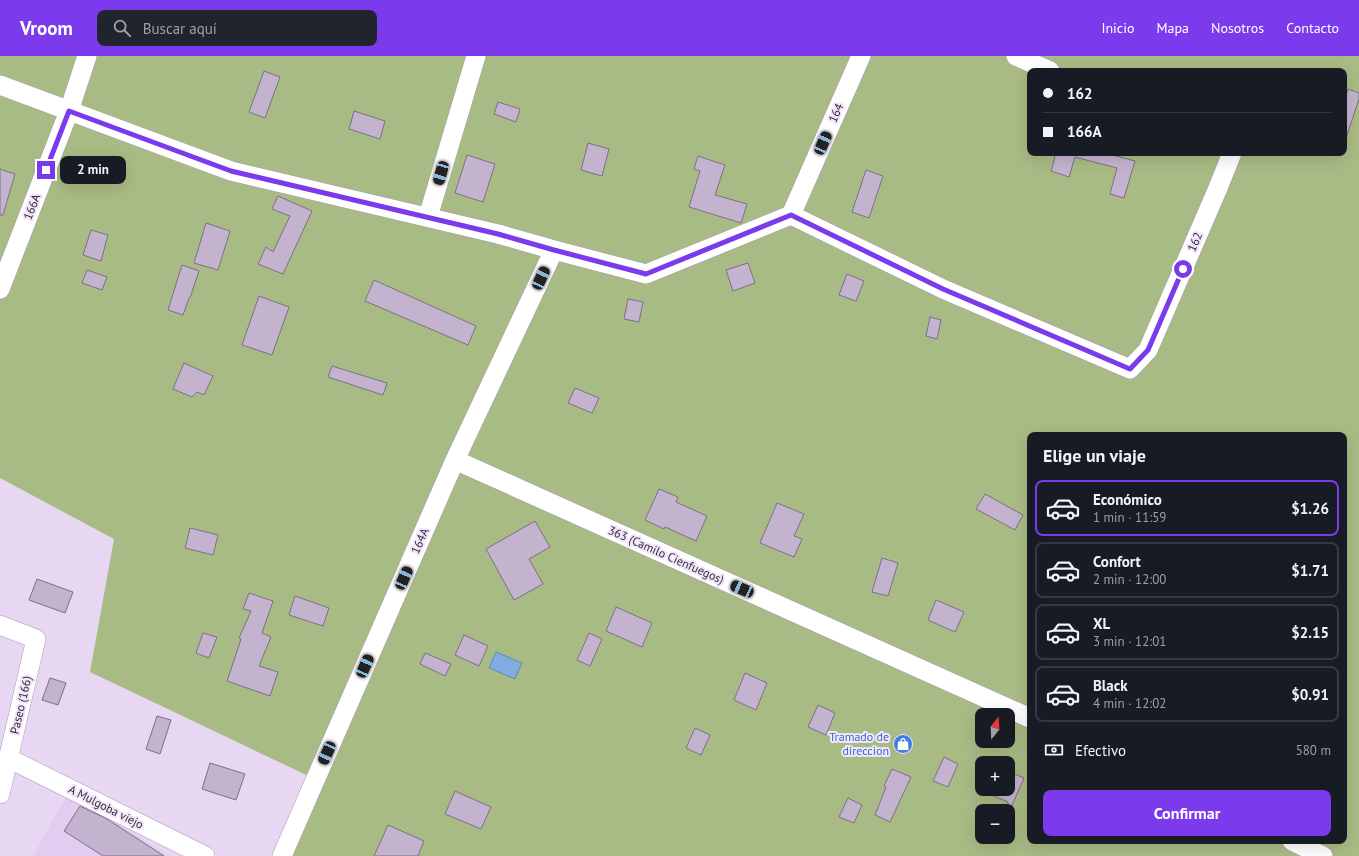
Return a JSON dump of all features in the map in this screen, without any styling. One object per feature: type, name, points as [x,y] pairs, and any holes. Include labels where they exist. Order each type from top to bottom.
[{"type":"street","name":"166A","points":[[0,289],[69,111],[87,56]]},
{"type":"street","points":[[428,217],[476,56]]},
{"type":"street","name":"164","points":[[791,215],[861,56]]},
{"type":"street","points":[[1016,56],[1043,68]]},
{"type":"street","points":[[0,85],[231,171],[498,234],[646,274],[791,215]]},
{"type":"street","name":"162","points":[[791,215],[943,289],[1130,369],[1148,350],[1231,156]]},
{"type":"street","name":"164A","points":[[282,856],[455,460],[554,250]]},
{"type":"street","name":"363 (Camilo Cienfuegos)","points":[[455,460],[1027,717]]},
{"type":"street","name":"Paseo (166)","points":[[0,625],[36,640],[0,793]]},
{"type":"street","name":"A Mulgoba viejo","points":[[8,758],[205,856]]},
{"type":"street","points":[[1298,844],[1323,856]]},
{"type":"shaded area","points":[[68,793],[170,856],[33,856]]},
{"type":"green space","points":[[0,56],[1359,56],[1359,856],[290,856],[323,783],[90,672],[114,539],[0,478]]},
{"type":"water","points":[[496,652],[522,663],[515,679],[489,668]]},
{"type":"building","points":[[264,71],[280,77],[265,118],[249,112]]},
{"type":"building","points":[[1348,89],[1359,93],[1359,99],[1347,135]]},
{"type":"building","points":[[498,102],[520,109],[516,122],[494,114]]},
{"type":"building","points":[[354,111],[385,121],[380,139],[349,129]]},
{"type":"building","points":[[588,143],[609,149],[602,176],[581,170]]},
{"type":"building","points":[[467,155],[495,164],[483,202],[455,193]]},
{"type":"building","points":[[698,156],[725,165],[715,195],[747,204],[741,223],[689,207],[700,171],[694,169]]},
{"type":"building","points":[[1055,156],[1116,156],[1135,161],[1124,198],[1110,194],[1117,168],[1075,157],[1069,177],[1051,171]]},
{"type":"building","points":[[0,169],[15,174],[3,215],[0,215]]},
{"type":"building","points":[[866,170],[883,176],[869,218],[852,212]]},
{"type":"building","points":[[278,196],[312,211],[283,274],[258,264],[266,247],[273,252],[290,216],[272,209]]},
{"type":"building","points":[[206,223],[230,231],[218,270],[194,263]]},
{"type":"building","points":[[91,230],[108,235],[101,261],[83,255]]},
{"type":"building","points":[[748,263],[755,283],[733,291],[726,270]]},
{"type":"building","points":[[182,265],[199,271],[183,315],[168,310]]},
{"type":"building","points":[[87,270],[107,277],[102,290],[82,283]]},
{"type":"building","points":[[847,274],[864,281],[856,301],[839,295]]},
{"type":"building","points":[[374,280],[476,326],[468,345],[365,301]]},
{"type":"building","points":[[259,296],[289,307],[272,355],[242,345]]},
{"type":"building","points":[[628,299],[643,302],[639,322],[624,319]]},
{"type":"building","points":[[930,317],[941,320],[937,339],[926,336]]},
{"type":"building","points":[[184,363],[213,376],[204,395],[197,392],[192,397],[173,389]]},
{"type":"building","points":[[332,366],[387,383],[383,395],[328,377]]},
{"type":"building","points":[[575,388],[599,398],[592,413],[568,403]]},
{"type":"building","points":[[659,489],[678,497],[676,502],[707,516],[696,541],[645,520]]},
{"type":"building","points":[[985,494],[1023,515],[1015,530],[976,509]]},
{"type":"building","points":[[777,503],[804,514],[794,536],[802,539],[794,557],[760,543]]},
{"type":"building","points":[[535,521],[550,547],[529,559],[543,584],[514,600],[486,549]]},
{"type":"building","points":[[190,528],[218,535],[213,555],[185,548]]},
{"type":"building","points":[[882,558],[898,563],[888,596],[872,592]]},
{"type":"building","points":[[37,579],[73,592],[65,613],[29,600]]},
{"type":"building","points":[[249,593],[273,601],[262,633],[271,637],[259,666],[278,672],[270,696],[227,681],[241,639],[239,638],[251,611],[243,609]]},
{"type":"building","points":[[295,596],[329,608],[323,626],[289,615]]},
{"type":"building","points":[[936,600],[964,612],[955,632],[928,620]]},
{"type":"building","points":[[616,607],[652,623],[642,647],[606,631]]},
{"type":"building","points":[[203,633],[217,637],[209,658],[196,653]]},
{"type":"building","points":[[589,633],[602,639],[590,666],[577,660]]},
{"type":"building","points":[[464,635],[488,646],[479,666],[455,655]]},
{"type":"building","points":[[425,653],[451,664],[445,676],[420,664]]},
{"type":"building","points":[[745,673],[767,683],[756,710],[734,700]]},
{"type":"building","points":[[50,678],[66,683],[58,705],[42,700]]},
{"type":"building","points":[[818,705],[835,713],[826,735],[808,727]]},
{"type":"building","points":[[157,716],[171,720],[160,754],[146,749]]},
{"type":"building","points":[[695,728],[710,735],[701,755],[686,748]]},
{"type":"building","points":[[944,757],[958,764],[948,787],[933,781]]},
{"type":"building","points":[[210,763],[245,774],[236,800],[202,789]]},
{"type":"building","points":[[892,769],[911,777],[890,822],[875,815],[886,787],[884,786]]},
{"type":"building","points":[[1015,774],[1024,778],[1012,804],[1008,804],[1008,802],[994,796],[1015,796]]},
{"type":"building","points":[[455,791],[491,807],[481,829],[445,814]]},
{"type":"building","points":[[848,798],[862,805],[854,823],[839,817]]},
{"type":"building","points":[[80,806],[107,819],[164,856],[103,856],[64,831]]},
{"type":"building","points":[[388,825],[424,841],[418,856],[374,856]]},
{"type":"place","name":"Tramado de direccion","points":[[903,744]]},
{"type":"route","points":[[46,170],[69,111],[231,171],[498,234],[646,274],[791,215],[943,289],[1130,369],[1148,350],[1183,269]]}]
